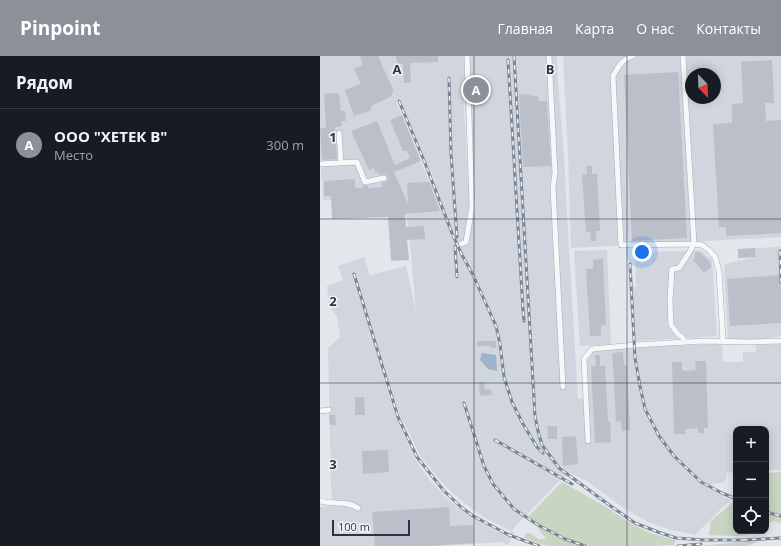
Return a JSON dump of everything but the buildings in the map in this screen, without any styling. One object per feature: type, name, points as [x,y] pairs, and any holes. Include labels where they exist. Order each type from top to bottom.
[{"type":"lane","points":[[461,244],[466,242],[472,207],[467,56]]},
{"type":"lane","points":[[549,56],[555,173],[552,188],[564,387]]},
{"type":"lane","points":[[633,56],[625,59],[619,65],[614,76],[621,245],[694,244],[702,245],[709,250],[715,257],[719,271],[723,341]]},
{"type":"lane","points":[[683,56],[694,244],[679,268],[672,268],[670,301],[671,325],[685,342]]},
{"type":"lane","points":[[339,133],[341,163]]},
{"type":"lane","points":[[320,164],[357,162],[365,182],[384,178]]},
{"type":"lane","points":[[588,441],[584,359],[592,349],[704,341],[781,341]]},
{"type":"lane","points":[[320,410],[329,410]]},
{"type":"lane","points":[[320,502],[350,504],[358,508]]},
{"type":"shaded area","points":[[320,56],[557,56],[578,399],[589,398],[587,361],[594,351],[640,347],[716,344],[722,346],[723,362],[743,362],[743,352],[756,352],[756,345],[781,344],[781,470],[769,470],[769,426],[733,426],[733,472],[726,473],[726,479],[723,483],[711,484],[724,497],[730,500],[695,535],[671,530],[650,523],[624,508],[587,481],[570,473],[559,481],[511,531],[481,515],[466,504],[447,488],[420,456],[400,416],[387,376],[383,377],[396,417],[415,459],[428,478],[444,496],[476,519],[498,532],[514,532],[508,545],[502,542],[438,546],[320,546],[320,507],[333,506],[331,485],[328,348],[340,337],[337,316],[329,306],[327,286],[343,280],[338,266],[364,257],[370,275],[406,266],[416,311],[404,196],[323,200],[320,154]],"holes":[[[464,89],[470,180],[468,180]],[[401,99],[399,101],[435,181],[429,181],[396,101]]]},
{"type":"shaded area","points":[[563,56],[781,56],[781,237],[571,248]]},
{"type":"shaded area","points":[[781,247],[781,336],[758,340],[728,339],[724,271],[725,264],[756,257],[755,248]]},
{"type":"shaded area","points":[[607,250],[611,344],[580,346],[574,251]]},
{"type":"shaded area","points":[[701,251],[712,260],[717,336],[633,341],[629,287],[636,287],[635,252]]},
{"type":"green space","points":[[781,472],[781,524],[774,521],[769,523],[769,473]]},
{"type":"green space","points":[[562,482],[606,507],[632,524],[650,533],[675,540],[674,545],[551,546],[543,545],[525,538],[525,534],[530,533],[539,539],[546,539],[529,516]]},
{"type":"green space","points":[[733,501],[733,534],[750,534],[740,536],[709,535],[711,521]]},
{"type":"green space","points":[[747,541],[757,542],[747,546],[701,546]]},
{"type":"water","points":[[482,353],[496,355],[497,371],[488,369],[480,360]]},
{"type":"railway","points":[[514,56],[535,416],[542,445],[559,468],[635,523],[676,538],[704,540],[748,540]]},
{"type":"railway","points":[[508,60],[524,321]]},
{"type":"railway","points":[[449,78],[451,154],[457,237]]},
{"type":"railway","points":[[399,101],[452,233],[496,326],[504,377],[512,402],[523,424],[537,447],[543,453]]},
{"type":"railway","points":[[455,246],[457,277]]},
{"type":"railway","points":[[780,251],[781,282]]},
{"type":"railway","points":[[630,264],[635,358],[645,409],[659,436],[674,456],[701,482],[734,498]]},
{"type":"railway","points":[[354,274],[398,417],[417,457],[444,491],[473,516],[509,535],[539,546]]},
{"type":"railway","points":[[464,403],[484,466],[493,484],[514,509],[538,525],[565,539],[585,546]]},
{"type":"railway","points":[[495,440],[572,484]]},
{"type":"railway","points":[[769,513],[781,516]]},
{"type":"railway","points":[[743,540],[781,538]]},
{"type":"railway","points":[[678,546],[701,544]]},
{"type":"place","name":"ООО \"ХЕТЕК В\"","points":[[476,90]]}]
